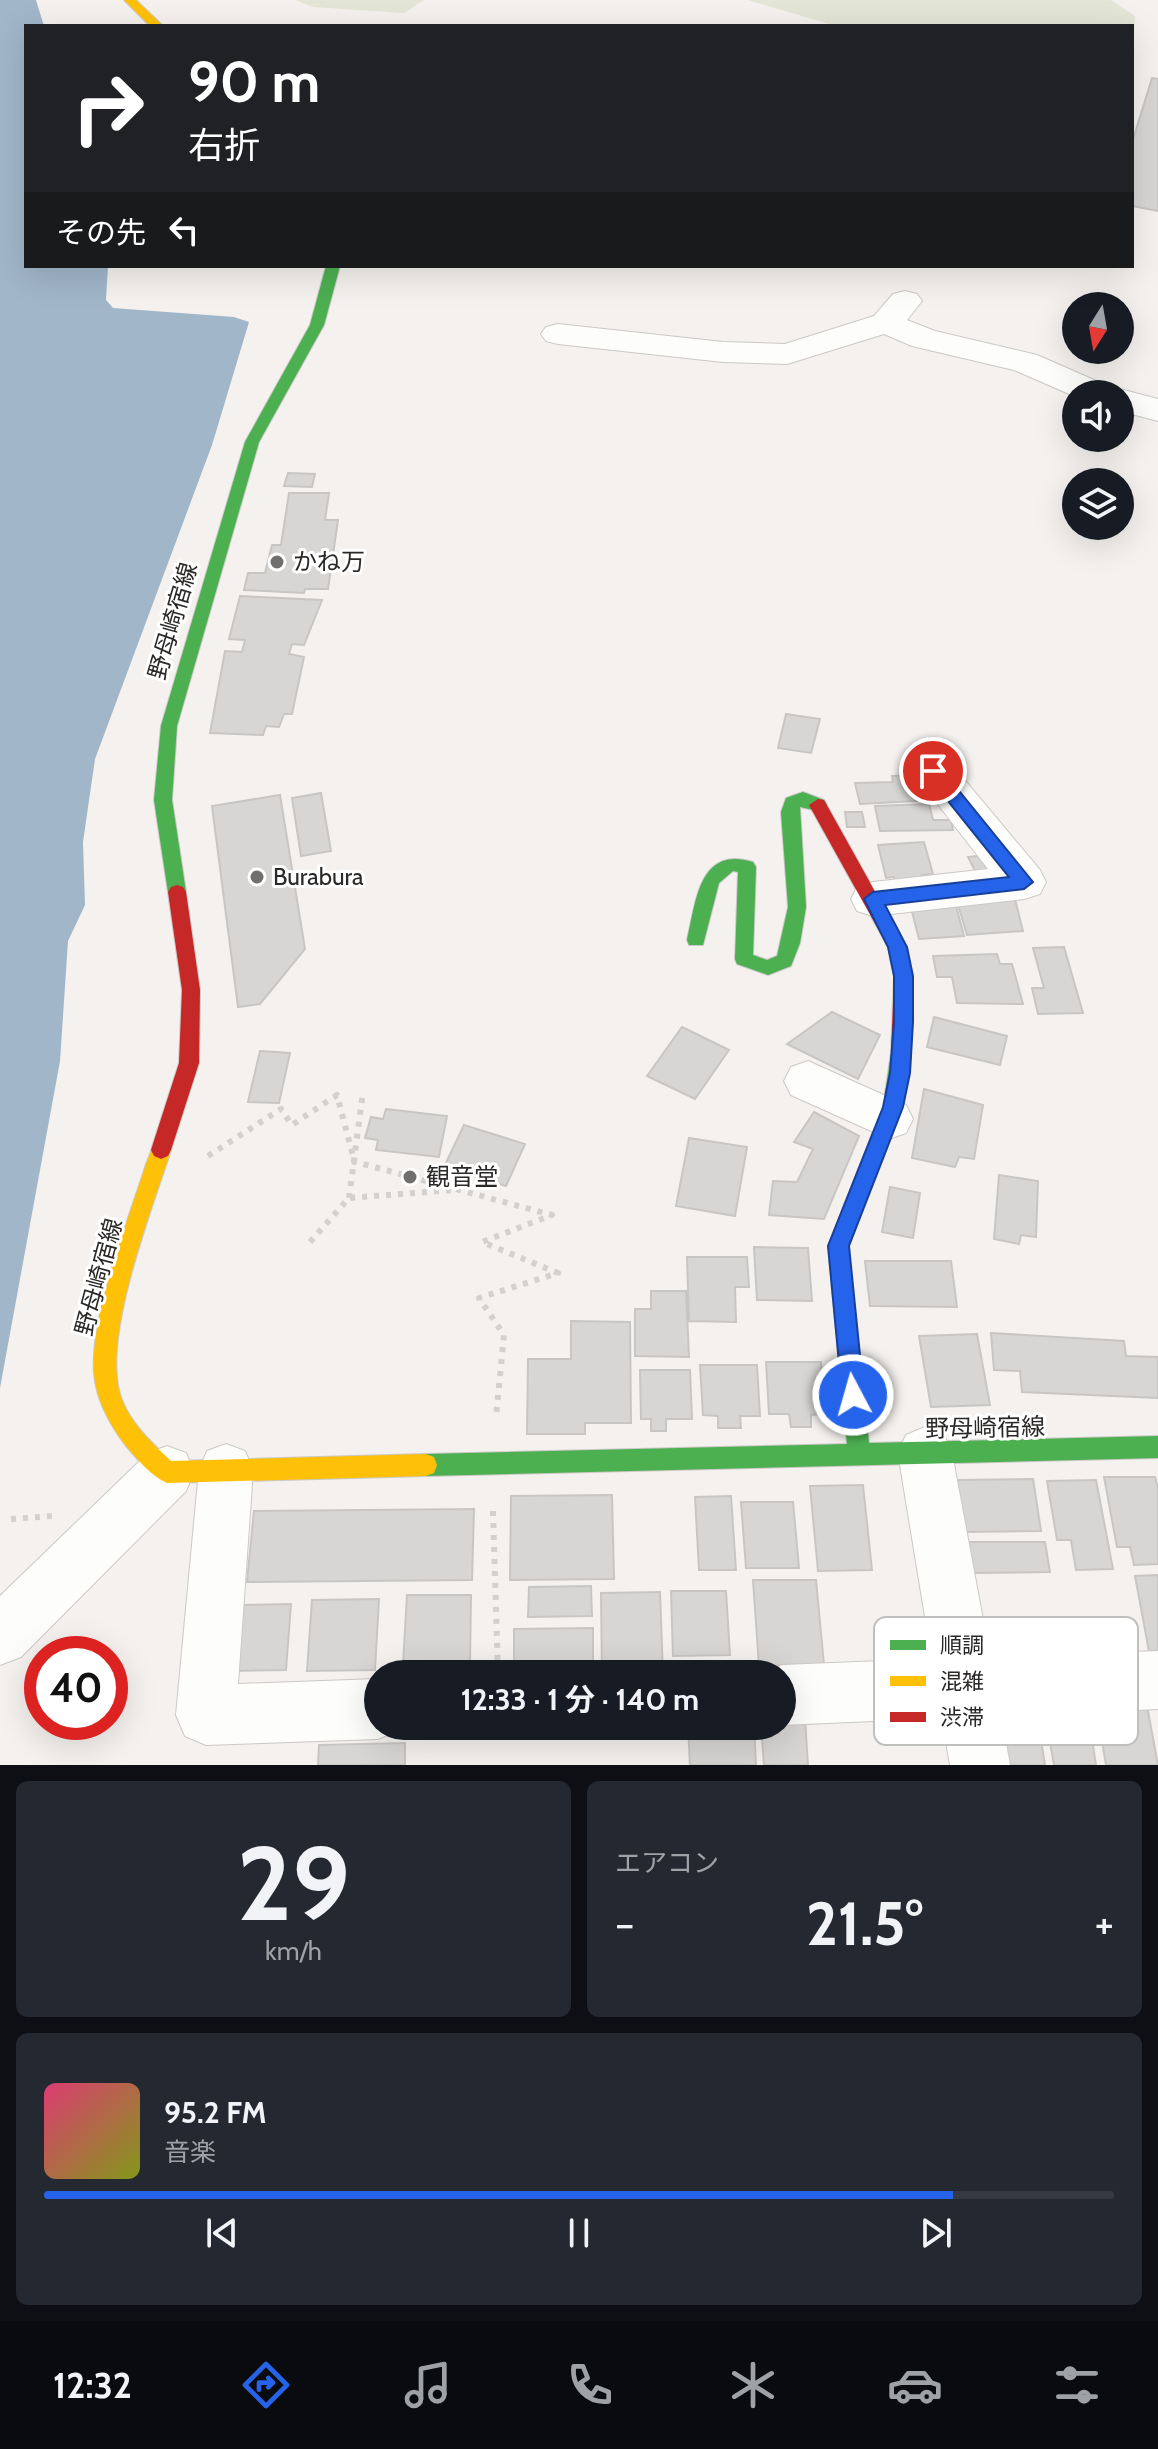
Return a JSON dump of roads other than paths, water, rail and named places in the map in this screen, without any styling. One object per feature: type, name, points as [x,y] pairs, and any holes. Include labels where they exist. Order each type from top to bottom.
[{"type":"main road","points":[[130,0],[155,24]]},
{"type":"main road","name":"野母崎宿線","points":[[333,268],[317,325],[252,442],[169,726],[163,800],[191,990],[189,1063],[106,1324],[103,1373],[115,1411],[136,1446],[167,1472],[1158,1447]]},
{"type":"main road","points":[[696,940],[711,880],[730,864],[747,867],[749,878],[742,944],[744,959],[756,967],[771,969],[780,966],[788,957],[795,943],[797,902],[790,812],[792,803],[803,798],[817,803],[897,947],[903,976],[900,1073],[889,1119],[838,1246],[859,1454]]},
{"type":"street","points":[[558,334],[723,352],[787,354],[896,312],[924,339],[1025,362],[1062,381]]},
{"type":"street","points":[[1134,404],[1158,410]]},
{"type":"street","points":[[873,899],[1024,882],[933,771]]},
{"type":"street","points":[[808,1081],[889,1119]]},
{"type":"street","points":[[925,1453],[954,1617]]},
{"type":"street","points":[[226,1470],[206,1715],[364,1709]]},
{"type":"street","points":[[0,1636],[167,1472]]},
{"type":"street","points":[[1138,1681],[1158,1680]]},
{"type":"street","points":[[796,1694],[874,1692]]},
{"type":"street","points":[[976,1745],[980,1765]]},
{"type":"water","points":[[0,0],[36,0],[43,24],[24,24],[24,268],[108,268],[106,300],[113,308],[234,317],[249,322],[212,445],[95,759],[83,842],[85,905],[68,941],[60,1061],[0,1388]]},
{"type":"place","name":"かね万","points":[[277,562]]},
{"type":"place","name":"Burabura","points":[[257,877]]},
{"type":"place","name":"観音堂","points":[[410,1177]]}]
